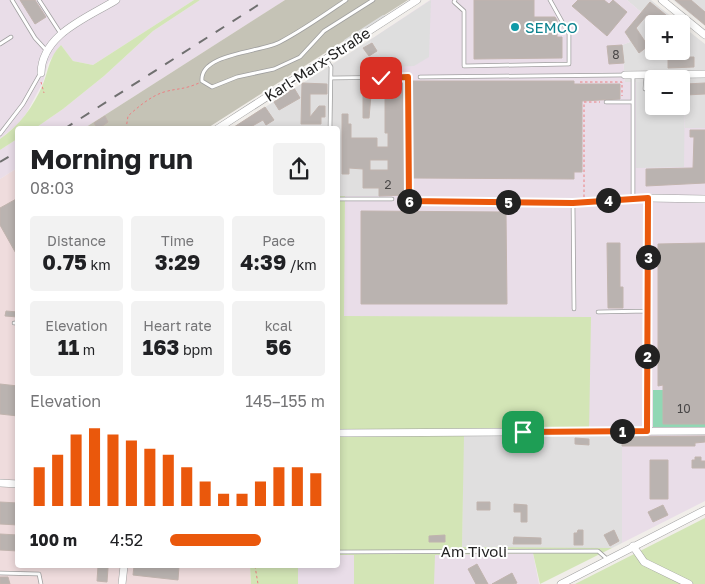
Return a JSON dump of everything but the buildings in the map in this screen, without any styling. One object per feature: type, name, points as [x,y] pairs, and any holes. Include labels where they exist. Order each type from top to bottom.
[{"type":"street","points":[[40,73],[46,50],[61,34],[116,0]]},
{"type":"street","name":"Karl-Marx-Straße","points":[[222,126],[417,0]]},
{"type":"street","points":[[662,0],[705,35]]},
{"type":"street","points":[[690,74],[705,74]]},
{"type":"street","points":[[625,75],[645,75]]},
{"type":"street","points":[[648,198],[705,199]]},
{"type":"street","points":[[340,432],[705,431]]},
{"type":"street","points":[[0,483],[15,484]]},
{"type":"street","points":[[561,584],[705,510]]},
{"type":"street","points":[[633,546],[644,562],[689,584]]},
{"type":"street","points":[[122,584],[124,568]]},
{"type":"lane","points":[[12,0],[35,38],[46,50]]},
{"type":"lane","points":[[39,0],[61,34]]},
{"type":"lane","points":[[346,0],[274,45],[245,50],[207,67],[202,74],[202,82],[212,87],[236,77],[284,65],[306,53],[324,31],[373,0]]},
{"type":"lane","points":[[455,0],[454,2],[464,11],[464,66],[569,64],[569,34],[550,0]]},
{"type":"lane","points":[[0,44],[11,37]]},
{"type":"lane","points":[[326,59],[331,67],[330,126]]},
{"type":"lane","points":[[0,134],[23,104],[40,73]]},
{"type":"lane","points":[[420,76],[625,75]]},
{"type":"lane","points":[[633,75],[633,198]]},
{"type":"lane","points":[[331,78],[408,77],[409,201],[573,203],[648,198],[647,431]]},
{"type":"lane","points":[[606,102],[633,102]]},
{"type":"lane","points":[[340,199],[392,199]]},
{"type":"lane","points":[[573,203],[574,309]]},
{"type":"lane","points":[[598,312],[648,311]]},
{"type":"lane","name":"Am Tivoli","points":[[340,552],[598,551],[607,560]]},
{"type":"lane","points":[[0,573],[39,574],[41,584]]},
{"type":"path","points":[[40,73],[44,93]]},
{"type":"path","points":[[126,126],[128,116],[138,107],[163,92],[183,90],[202,82]]},
{"type":"path","points":[[580,82],[622,82],[622,102]]},
{"type":"path","points":[[584,202],[584,102],[606,102]]},
{"type":"path","points":[[255,568],[258,584]]},
{"type":"shaded area","points":[[0,0],[194,0],[93,65],[73,61],[61,45],[48,63],[43,82],[26,114],[18,124],[0,139]]},
{"type":"shaded area","points":[[200,0],[285,0],[88,126],[38,126],[104,76],[153,31]]},
{"type":"shaded area","points":[[285,0],[408,0],[211,126],[88,126]]},
{"type":"shaded area","points":[[430,0],[627,0],[641,12],[625,32],[630,42],[622,45],[625,82],[645,82],[645,115],[685,115],[685,128],[705,128],[705,501],[622,543],[622,435],[589,435],[590,426],[343,316],[345,196],[396,196],[396,67],[386,67],[370,40]]},
{"type":"shaded area","points":[[431,0],[429,57],[414,66],[386,67],[370,40]]},
{"type":"shaded area","points":[[627,0],[651,0],[669,15],[645,15],[645,60],[690,60],[690,32],[705,44],[705,128],[685,129],[685,115],[690,115],[690,70],[645,70],[645,82],[625,82],[622,45],[630,42],[625,32],[641,12]]},
{"type":"shaded area","points":[[673,0],[705,0],[705,26]]},
{"type":"shaded area","points":[[383,15],[386,16],[343,44],[344,40]]},
{"type":"shaded area","points":[[370,40],[386,67],[396,67],[396,196],[340,196],[340,126],[236,126]]},
{"type":"shaded area","points":[[636,82],[645,82],[645,115],[685,115],[684,167],[636,168]]},
{"type":"shaded area","points":[[15,140],[15,169],[0,179],[0,150]]},
{"type":"shaded area","points":[[15,169],[15,568],[250,568],[251,584],[0,584],[0,179]]},
{"type":"shaded area","points":[[622,435],[622,543],[612,548],[462,548],[463,436]]},
{"type":"shaded area","points":[[533,553],[539,584],[434,584],[434,555]]},
{"type":"shaded area","points":[[340,555],[354,555],[354,584],[298,584],[298,568],[340,568]]},
{"type":"green space","points":[[194,0],[200,0],[153,31],[104,76],[38,126],[15,126],[35,100],[52,59],[61,45],[73,61],[93,65]]},
{"type":"green space","points":[[15,126],[15,140],[0,150],[0,139]]},
{"type":"green space","points":[[340,196],[345,196],[344,316],[591,317],[589,435],[464,436],[462,547],[612,548],[540,584],[533,553],[435,555],[434,584],[354,584],[354,555],[340,555]]},
{"type":"green space","points":[[653,390],[705,390],[705,427],[653,427]]},
{"type":"green space","points":[[705,518],[705,584],[575,584]]},
{"type":"green space","points":[[250,568],[298,568],[298,584],[251,584]]},
{"type":"railway","points":[[69,126],[266,0]]},
{"type":"railway","points":[[0,162],[15,153]]},
{"type":"place","name":"SEMCO","points":[[515,27]]},
{"type":"route","points":[[381,78],[408,77],[409,201],[573,203],[648,198],[647,431],[523,432]]}]
